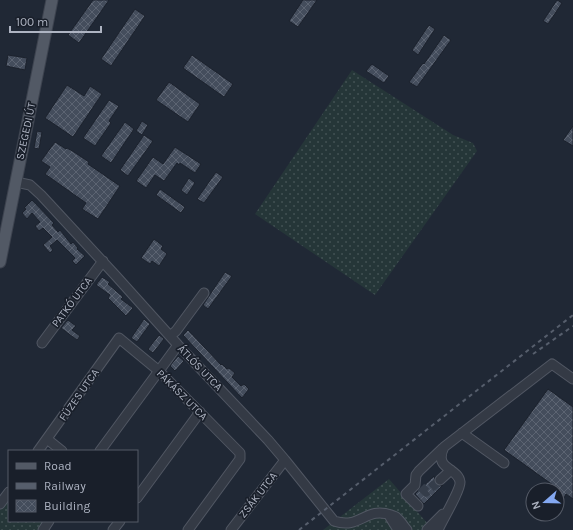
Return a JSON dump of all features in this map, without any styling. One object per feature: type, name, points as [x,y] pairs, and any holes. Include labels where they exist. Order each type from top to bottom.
[{"type":"main road","name":"SZEGEDI ÚT","points":[[0,262],[52,0]]},
{"type":"street","name":"ÁTLÓS UTCA","points":[[16,182],[32,186],[103,261],[178,345],[285,460],[334,521],[343,527],[353,528],[376,514],[388,514]]},
{"type":"street","name":"PATKÓ UTCA","points":[[42,343],[103,261]]},
{"type":"street","points":[[170,336],[176,331],[204,293]]},
{"type":"street","name":"PÁKÁSZ UTCA","points":[[119,338],[159,371],[240,453],[240,459],[192,528]]},
{"type":"street","name":"FÜZES UTCA","points":[[39,450],[119,338]]},
{"type":"street","points":[[101,450],[178,345]]},
{"type":"street","points":[[418,506],[406,494],[415,485],[419,484],[416,475],[419,471],[444,447],[552,364],[573,379]]},
{"type":"street","points":[[138,497],[200,412]]},
{"type":"street","points":[[462,433],[504,463]]},
{"type":"street","points":[[47,439],[61,450]]},
{"type":"street","points":[[438,530],[457,494],[460,483],[459,478],[442,459],[444,447]]},
{"type":"street","name":"ZSÁK UTCA","points":[[231,530],[285,460]]},
{"type":"street","points":[[440,480],[451,470]]},
{"type":"street","points":[[0,504],[8,493]]},
{"type":"street","points":[[427,530],[448,509]]},
{"type":"street","points":[[388,514],[398,530]]},
{"type":"street","points":[[388,514],[397,518],[407,530]]},
{"type":"street","points":[[42,530],[48,522]]},
{"type":"street","points":[[113,530],[119,522]]},
{"type":"shaded area","points":[[352,70],[453,135],[473,143],[477,151],[375,295],[255,214]]},
{"type":"shaded area","points":[[389,479],[428,524],[437,530],[323,530]]},
{"type":"shaded area","points":[[8,496],[8,522],[44,522],[39,530],[0,530],[0,508]]},
{"type":"building","points":[[93,0],[109,0],[79,43],[68,35]]},
{"type":"building","points":[[303,0],[317,0],[298,27],[289,21]]},
{"type":"building","points":[[557,0],[562,3],[548,24],[543,21]]},
{"type":"building","points":[[135,9],[145,16],[111,66],[101,59]]},
{"type":"building","points":[[429,25],[435,29],[418,55],[412,50]]},
{"type":"building","points":[[444,35],[451,40],[417,87],[409,82],[423,63],[424,64]]},
{"type":"building","points":[[8,55],[27,58],[25,70],[6,66]]},
{"type":"building","points":[[192,55],[233,84],[224,97],[183,68]]},
{"type":"building","points":[[372,64],[389,76],[384,83],[366,71]]},
{"type":"building","points":[[169,82],[200,104],[188,122],[156,100]]},
{"type":"building","points":[[67,85],[84,96],[90,86],[102,94],[73,137],[45,118]]},
{"type":"building","points":[[109,100],[119,106],[109,121],[111,123],[95,146],[83,138]]},
{"type":"building","points":[[142,121],[148,125],[142,135],[136,131]]},
{"type":"building","points":[[125,122],[134,129],[111,163],[101,156]]},
{"type":"building","points":[[573,126],[573,146],[563,140]]},
{"type":"building","points":[[37,131],[42,132],[39,149],[34,148]]},
{"type":"building","points":[[144,135],[153,141],[128,176],[120,170]]},
{"type":"building","points":[[55,142],[89,162],[88,164],[120,186],[98,219],[82,209],[86,203],[45,174],[50,167],[41,161]]},
{"type":"building","points":[[175,147],[201,164],[195,173],[180,163],[179,165],[177,163],[164,181],[155,175],[146,188],[136,181],[153,157],[163,164]]},
{"type":"building","points":[[216,172],[223,177],[204,203],[197,199]]},
{"type":"building","points":[[189,178],[195,183],[187,195],[181,190]]},
{"type":"building","points":[[160,189],[185,207],[181,213],[156,195]]},
{"type":"building","points":[[32,200],[54,223],[52,225],[58,232],[60,230],[71,244],[73,242],[78,248],[77,249],[85,256],[76,265],[72,261],[75,258],[57,240],[50,246],[53,250],[50,253],[43,245],[52,237],[43,228],[39,231],[35,226],[40,222],[32,213],[27,219],[22,213],[26,209],[24,208]]},
{"type":"building","points":[[154,239],[163,246],[161,249],[167,254],[159,266],[152,261],[150,264],[141,258]]},
{"type":"building","points":[[225,272],[232,276],[208,309],[203,305]]},
{"type":"building","points":[[102,277],[110,282],[108,284],[123,297],[121,299],[133,308],[126,316],[108,298],[110,295],[96,285]]},
{"type":"building","points":[[144,319],[150,324],[137,342],[131,338]]},
{"type":"building","points":[[68,320],[76,326],[72,330],[80,336],[77,340],[61,328]]},
{"type":"building","points":[[188,330],[221,365],[222,364],[227,369],[229,368],[235,373],[232,377],[241,386],[244,384],[249,389],[242,398],[183,335]]},
{"type":"building","points":[[159,335],[164,339],[153,353],[148,349]]},
{"type":"building","points":[[178,356],[184,361],[175,371],[170,366]]},
{"type":"building","points":[[548,389],[573,407],[573,499],[566,494],[565,496],[565,482],[549,482],[504,450]]},
{"type":"building","points":[[434,476],[436,484],[439,486],[443,485],[424,504],[415,494]]},
{"type":"tunnel","points":[[421,487],[426,492],[440,480]]},
{"type":"railway","points":[[299,530],[573,315]]},
{"type":"railway","points":[[533,354],[573,326]]}]
